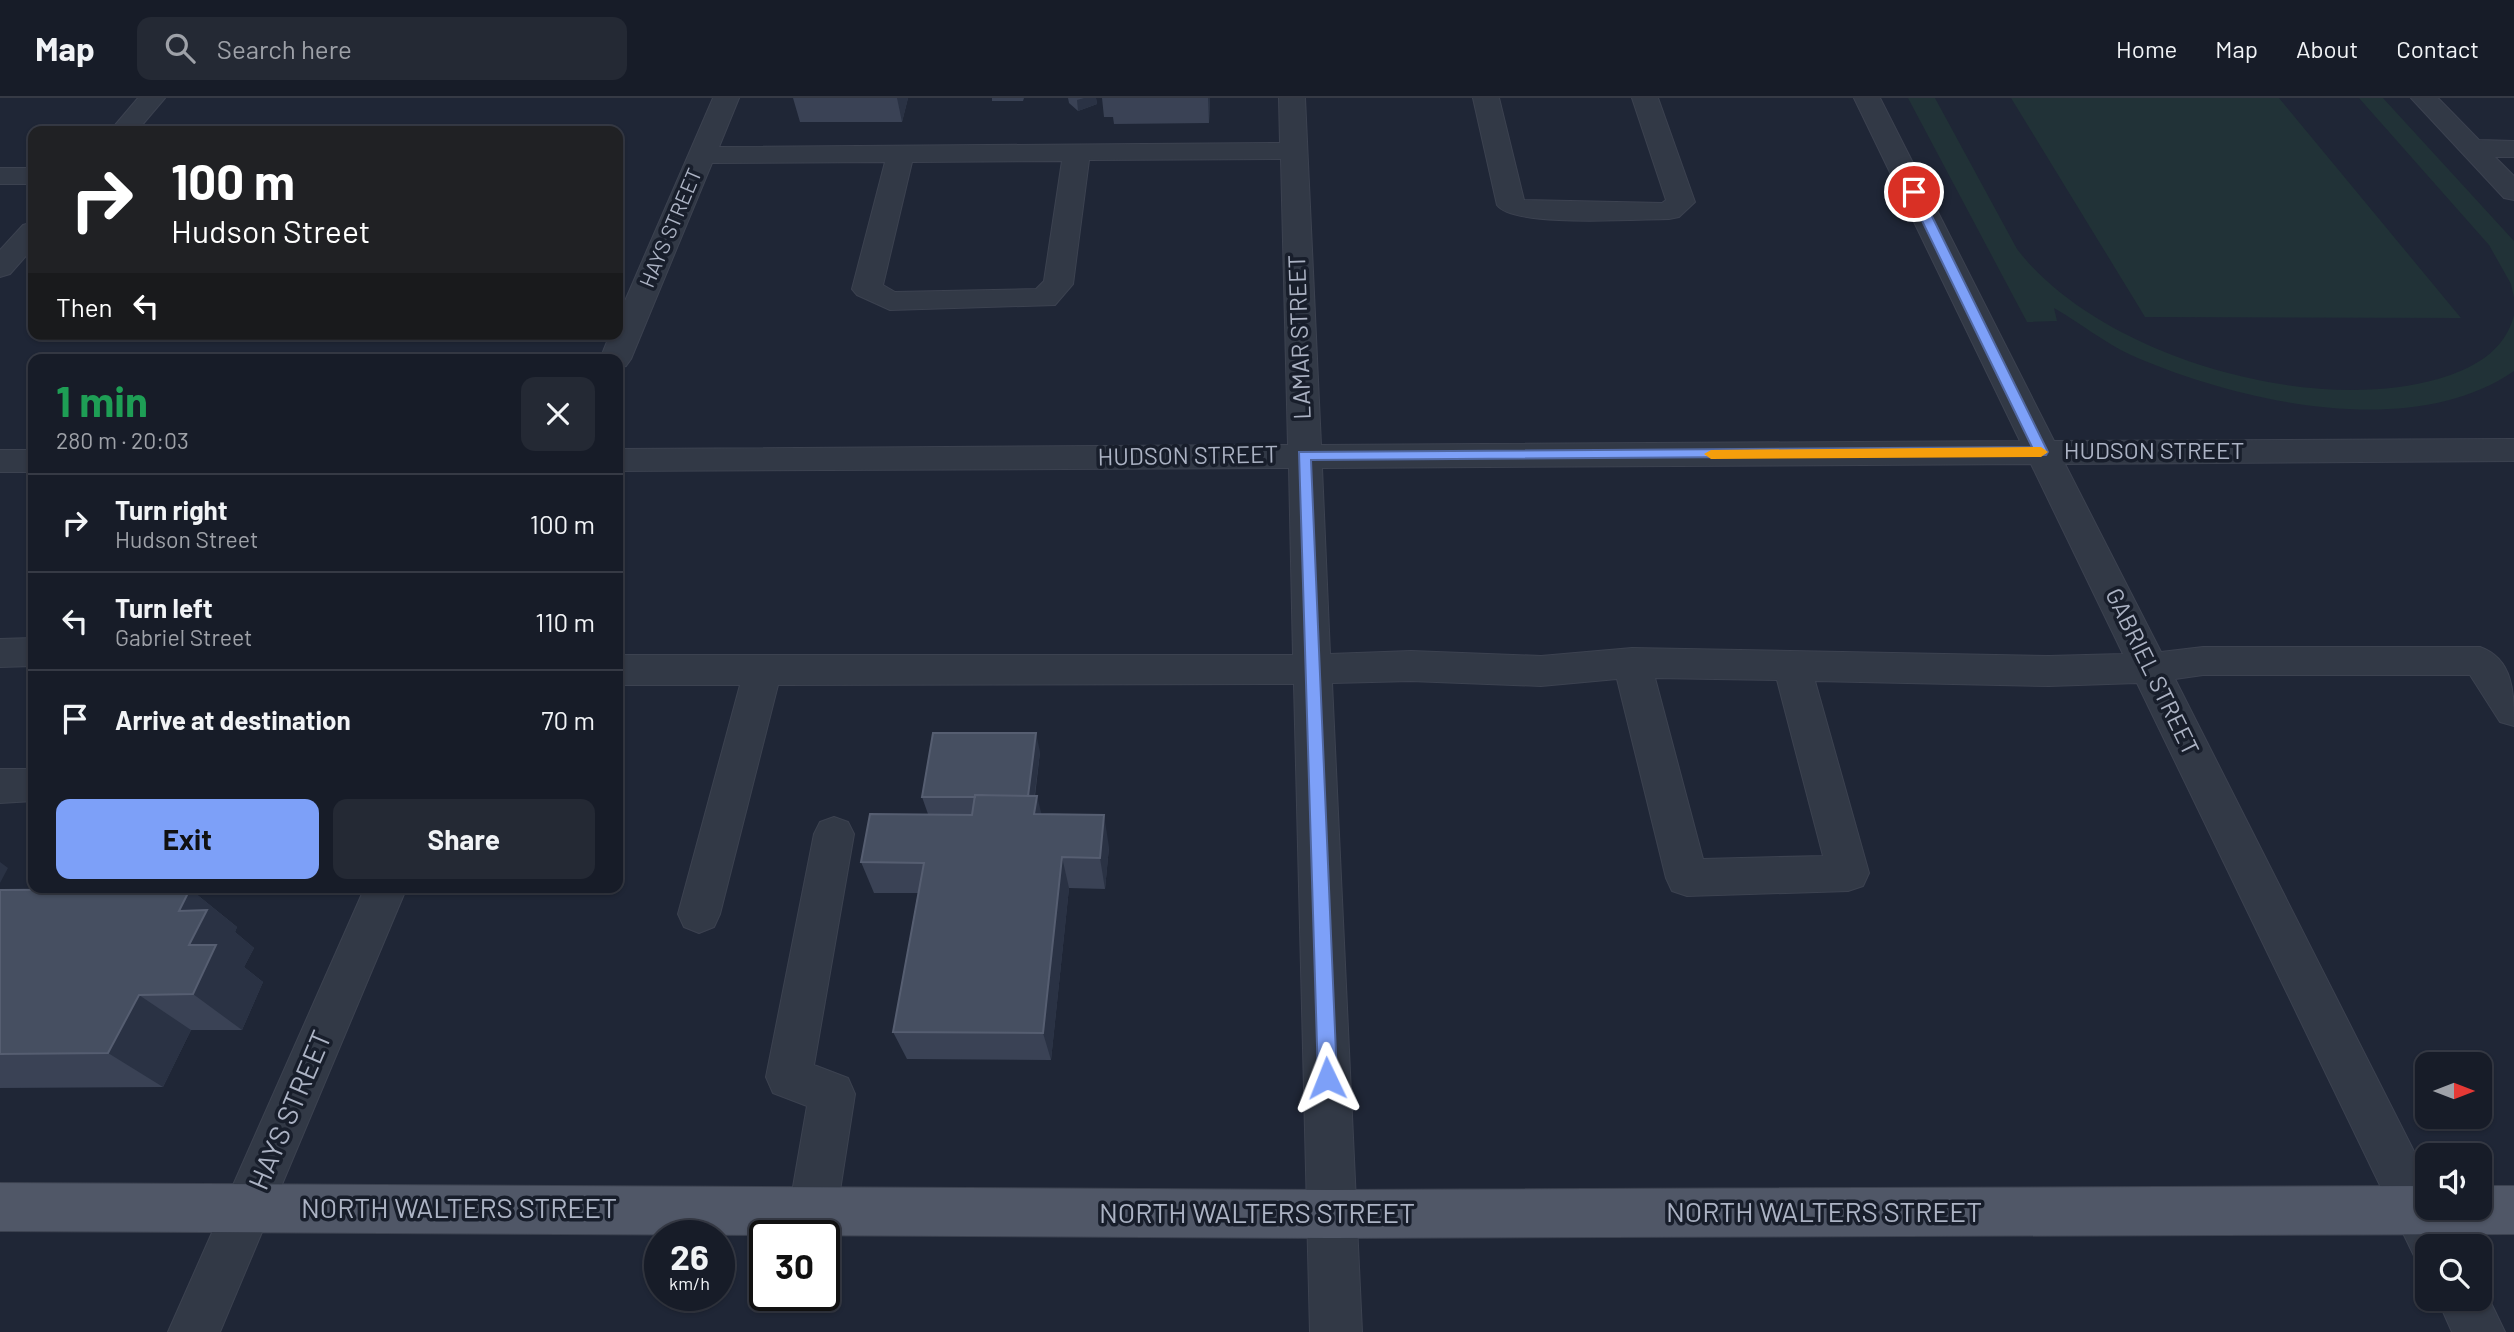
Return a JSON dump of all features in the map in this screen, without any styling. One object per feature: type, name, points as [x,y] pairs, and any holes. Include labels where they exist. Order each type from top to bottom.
[{"type":"main road","name":"NORTH WALTERS STREET","points":[[0,1207],[248,1206],[1332,1214],[2427,1228],[2514,1210]]},
{"type":"street","points":[[127,126],[152,98]]},
{"type":"street","name":"HAYS STREET","points":[[617,354],[726,98]]},
{"type":"street","name":"LAMAR STREET","points":[[1292,98],[1336,1332]]},
{"type":"street","points":[[1486,98],[1511,205],[1528,211],[1669,211],[1681,202],[1645,98]]},
{"type":"street","name":"GABRIEL STREET","points":[[1867,98],[2427,1228]]},
{"type":"street","points":[[2424,98],[2514,192]]},
{"type":"street","points":[[2472,148],[2514,149]]},
{"type":"street","points":[[702,155],[1294,151]]},
{"type":"street","points":[[900,154],[867,289],[890,301],[1044,298],[1058,284],[1077,152]]},
{"type":"street","points":[[0,176],[28,176]]},
{"type":"street","points":[[0,268],[28,237]]},
{"type":"street","name":"HUDSON STREET","points":[[623,460],[2514,450]]},
{"type":"street","points":[[0,461],[28,461]]},
{"type":"street","points":[[0,653],[28,652]]},
{"type":"street","points":[[623,670],[1312,671],[1411,666],[1541,671],[1632,663],[2049,671],[2150,668],[2203,661],[2480,661],[2514,711]]},
{"type":"street","points":[[1632,663],[1687,878],[1848,873],[1792,667]]},
{"type":"street","points":[[699,914],[763,670]]},
{"type":"street","points":[[0,786],[28,785]]},
{"type":"street","points":[[813,1210],[832,1094],[789,1077],[834,834]]},
{"type":"street","name":"HAYS STREET","points":[[194,1332],[383,893]]},
{"type":"street","points":[[2468,1311],[2479,1332]]},
{"type":"shaded area","points":[[1908,98],[1935,98],[2017,249],[2053,287],[2099,320],[2152,347],[2210,368],[2270,382],[2330,389],[2387,388],[2438,379],[2475,364],[2495,349],[2503,339],[2514,315],[2514,371],[2472,393],[2426,405],[2376,410],[2324,407],[2272,399],[2174,372],[2121,350],[2054,308],[2057,321],[2027,322]]},
{"type":"shaded area","points":[[2011,98],[2279,98],[2461,318],[2145,317]]},
{"type":"shaded area","points":[[2359,98],[2383,98],[2514,241],[2514,298],[2511,284],[2489,245]]},
{"type":"building","points":[[933,733],[1036,733],[1028,796],[922,797]]},
{"type":"building","points":[[975,795],[1037,796],[1034,814],[1104,815],[1100,858],[1062,857],[1043,1033],[893,1032],[924,863],[861,862],[870,814],[972,815]]},
{"type":"building","points":[[0,890],[28,890],[28,893],[188,893],[179,911],[207,910],[189,945],[216,945],[193,994],[139,995],[108,1053],[0,1054]]},
{"type":"slow traffic","points":[[1711,454],[2041,452]]},
{"type":"route","points":[[1327,1078],[1304,455],[2042,452],[1914,192]]}]
